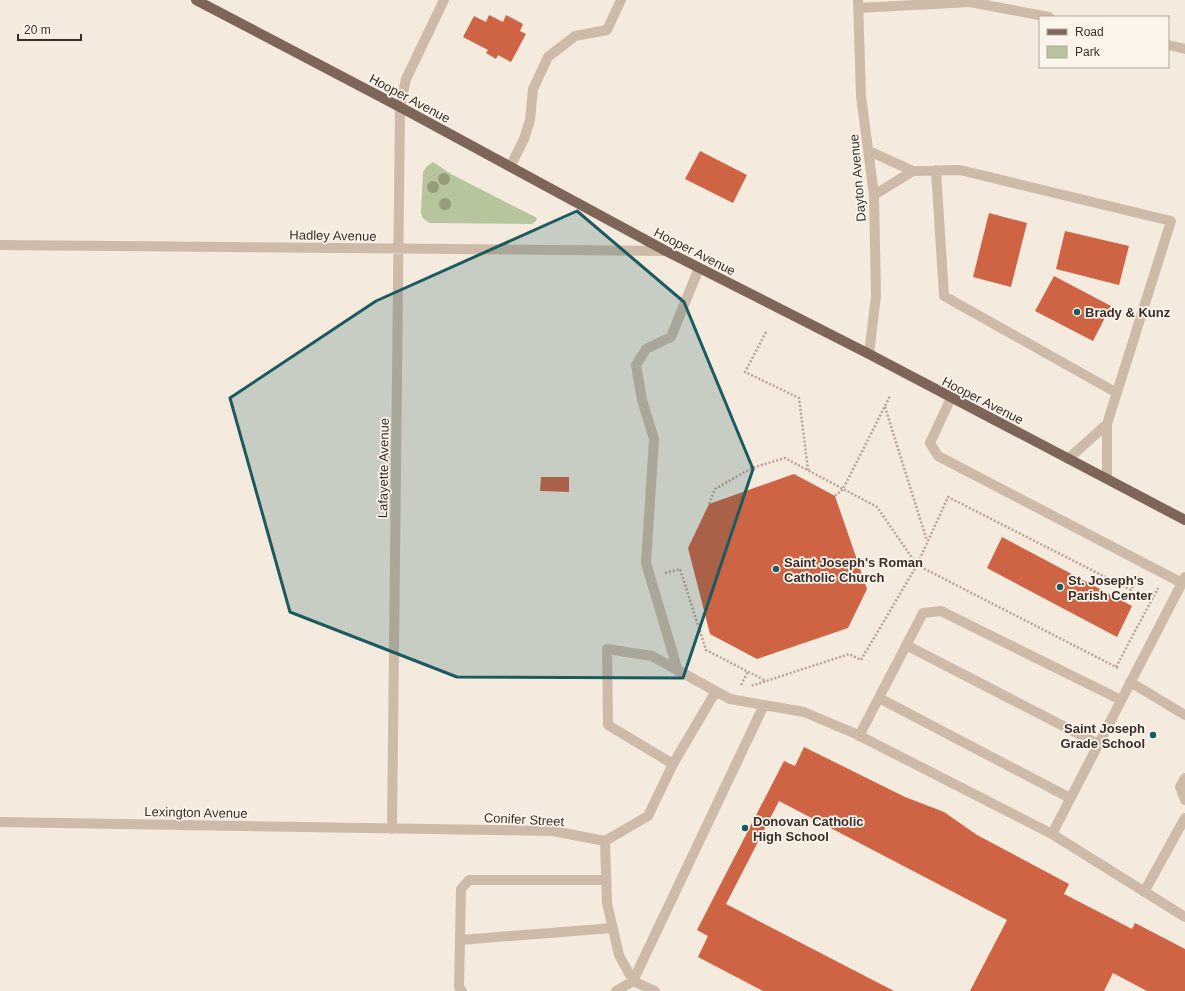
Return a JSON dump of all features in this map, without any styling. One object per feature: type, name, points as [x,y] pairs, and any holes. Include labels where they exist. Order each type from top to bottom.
[{"type":"main road","name":"Hooper Avenue","points":[[197,0],[400,107],[666,251],[869,354],[1185,520]]},
{"type":"street","name":"Lafayette Avenue","points":[[392,829],[400,107],[406,79],[444,0]]},
{"type":"street","points":[[510,167],[524,139],[530,120],[533,90],[548,57],[575,36],[608,30],[621,0]]},
{"type":"street","points":[[858,4],[970,2],[1044,16]]},
{"type":"street","name":"Dayton Avenue","points":[[858,4],[861,96],[874,195],[876,296],[869,354]]},
{"type":"street","points":[[1169,45],[1185,49]]},
{"type":"street","points":[[869,151],[913,171],[960,170],[1171,221],[1107,424],[1107,479]]},
{"type":"street","points":[[936,170],[944,296],[1117,393]]},
{"type":"street","points":[[874,195],[913,171]]},
{"type":"street","name":"Hadley Avenue","points":[[0,244],[666,251]]},
{"type":"street","points":[[678,671],[646,563],[654,439],[642,400],[636,365],[646,349],[671,337],[699,268]]},
{"type":"street","points":[[951,398],[930,443],[938,456],[1183,580],[1052,834]]},
{"type":"street","points":[[1068,459],[1107,424]]},
{"type":"street","points":[[859,736],[923,613],[941,611],[1121,700]]},
{"type":"street","points":[[906,646],[1098,744]]},
{"type":"street","points":[[673,764],[608,725],[607,649],[652,656],[730,699],[804,712],[859,736],[1052,834],[1185,917]]},
{"type":"street","points":[[1130,682],[1185,715]]},
{"type":"street","points":[[655,991],[633,981],[620,956],[607,903],[605,841],[648,816],[673,764],[716,692]]},
{"type":"street","points":[[879,698],[1070,798]]},
{"type":"street","points":[[616,991],[633,981],[764,705]]},
{"type":"street","points":[[1185,778],[1180,787],[1185,800]]},
{"type":"street","points":[[1144,892],[1185,818]]},
{"type":"street","name":"Lexington Avenue","points":[[0,822],[392,829]]},
{"type":"street","name":"Conifer Street","points":[[392,829],[554,831],[605,841]]},
{"type":"street","points":[[462,991],[459,988],[461,889],[469,880],[606,880]]},
{"type":"street","points":[[460,940],[613,928]]},
{"type":"path","points":[[766,332],[745,372],[799,398],[808,470]]},
{"type":"path","points":[[835,496],[843,489],[890,396]]},
{"type":"path","points":[[885,407],[928,542]]},
{"type":"path","points":[[709,504],[715,488],[752,468],[785,458],[877,507],[917,565],[1117,668],[1159,586]]},
{"type":"path","points":[[748,687],[849,654],[861,660],[917,565],[948,496],[1131,590],[1138,576],[1145,580]]},
{"type":"path","points":[[650,578],[680,569],[706,650],[766,681]]},
{"type":"path","points":[[742,689],[741,684],[748,671]]},
{"type":"highlighted area","points":[[577,211],[684,302],[753,469],[683,678],[457,677],[290,612],[230,398],[376,301]]},
{"type":"green space","points":[[433,162],[451,174],[537,218],[536,221],[532,224],[430,223],[421,215],[423,172],[427,166]]},
{"type":"building","points":[[489,15],[503,22],[506,15],[523,24],[520,31],[526,34],[511,62],[498,55],[496,59],[486,53],[488,50],[463,37],[474,16],[486,22]]},
{"type":"building","points":[[700,151],[747,175],[733,203],[685,179]]},
{"type":"building","points":[[989,213],[1027,223],[1011,287],[973,277]]},
{"type":"building","points":[[1065,231],[1129,246],[1119,285],[1056,269]]},
{"type":"building","points":[[1054,276],[1111,306],[1093,341],[1035,311]]},
{"type":"building","name":"Saint Joseph's Roman Catholic Church","points":[[794,474],[835,496],[867,589],[848,628],[757,659],[710,634],[688,548],[709,504]]},
{"type":"building","points":[[541,477],[569,477],[569,492],[540,491]]},
{"type":"building","name":"St. Joseph's Parish Center","points":[[1002,537],[1132,606],[1117,637],[987,568]]},
{"type":"building","points":[[804,747],[905,797],[944,812],[977,835],[1069,884],[1064,894],[1132,929],[1135,923],[1185,949],[1185,991],[1147,991],[1113,973],[1104,991],[970,991],[1007,920],[779,801],[726,904],[894,991],[763,991],[698,957],[708,936],[697,930],[784,761],[795,766]]},
{"type":"place","name":"Brady & Kunz","points":[[1077,312]]},
{"type":"place","name":"Saint Joseph's Roman Catholic Church","points":[[776,569]]},
{"type":"place","name":"St. Joseph's Parish Center","points":[[1060,587]]},
{"type":"place","name":"Saint Joseph Grade School","points":[[1153,735]]},
{"type":"place","name":"Donovan Catholic High School","points":[[745,828]]}]
